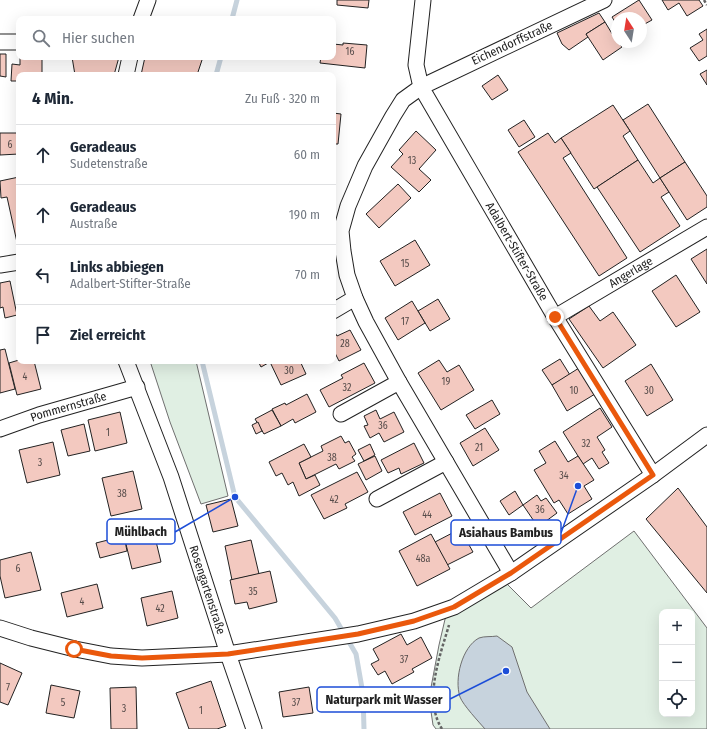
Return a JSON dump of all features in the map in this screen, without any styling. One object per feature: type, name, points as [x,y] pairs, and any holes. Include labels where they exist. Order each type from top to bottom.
[{"type":"street","points":[[142,16],[148,0]]},
{"type":"street","name":"Adalbert-Stifter-Straße","points":[[423,0],[416,65],[421,87],[555,317],[653,475]]},
{"type":"street","name":"Eichendorffstraße","points":[[511,573],[399,382],[366,322],[355,298],[347,275],[341,231],[348,206],[365,166],[403,100],[421,87],[604,0]]},
{"type":"street","points":[[0,42],[16,42]]},
{"type":"street","points":[[127,72],[129,60]]},
{"type":"street","name":"Angerlage","points":[[555,317],[707,227]]},
{"type":"street","points":[[1,262],[16,262]]},
{"type":"street","points":[[336,309],[355,298]]},
{"type":"street","name":"Rosengartenstraße","points":[[127,364],[187,522],[228,654],[254,729]]},
{"type":"street","points":[[341,414],[399,382]]},
{"type":"street","name":"Pommernstraße","points":[[0,429],[39,415],[137,387]]},
{"type":"street","points":[[0,628],[30,638],[74,649],[111,656],[157,658],[228,654],[358,634],[414,621],[454,607],[511,573],[653,475],[707,435]]},
{"type":"street","points":[[377,499],[446,462]]},
{"type":"path","points":[[704,0],[707,5]]},
{"type":"path","points":[[442,729],[438,722],[433,696],[436,670],[454,607]]},
{"type":"green space","points":[[151,364],[197,364],[228,496],[201,504],[170,422]]},
{"type":"green space","points":[[634,531],[693,609],[659,609],[659,717],[695,717],[695,612],[707,628],[707,729],[436,729],[433,725],[429,698],[446,615],[505,582],[531,608]]},
{"type":"shaded area","points":[[497,636],[512,647],[527,692],[550,729],[485,729],[460,697],[458,690],[459,673],[468,648],[479,638]]},
{"type":"building","points":[[337,0],[369,0],[368,8],[337,5]]},
{"type":"building","points":[[639,0],[647,12],[620,12]]},
{"type":"building","points":[[662,0],[699,0],[703,6],[687,16],[679,3],[668,10]]},
{"type":"building","points":[[647,12],[652,20],[647,23]]},
{"type":"building","points":[[599,13],[605,22],[586,34],[588,37],[569,50],[562,44],[557,33]]},
{"type":"building","points":[[605,22],[611,32],[611,48],[621,48],[603,60],[586,34]]},
{"type":"building","points":[[707,29],[707,56],[699,61],[690,48],[703,40],[699,34]]},
{"type":"building","points":[[343,43],[367,45],[365,68],[320,63],[320,60],[336,60],[336,44],[343,45]]},
{"type":"building","points":[[0,54],[6,54],[6,77],[0,76]]},
{"type":"building","points":[[20,60],[42,60],[42,72],[16,72],[16,81],[11,81],[12,64],[20,65]]},
{"type":"building","points":[[72,60],[118,60],[115,72],[74,72]]},
{"type":"building","points":[[144,60],[202,60],[198,72],[142,72]]},
{"type":"building","points":[[707,70],[707,85],[700,74]]},
{"type":"building","points":[[498,75],[508,90],[492,100],[482,86]]},
{"type":"building","points":[[648,104],[685,162],[660,178],[623,120]]},
{"type":"building","points":[[613,105],[630,131],[623,136],[638,160],[594,189],[561,138]]},
{"type":"building","points":[[336,113],[341,114],[338,144],[336,144]]},
{"type":"building","points":[[524,120],[535,137],[519,147],[508,130]]},
{"type":"building","points":[[416,131],[436,150],[419,169],[431,180],[419,192],[391,167],[403,154],[399,150]]},
{"type":"building","points":[[0,133],[16,133],[16,154],[0,155]]},
{"type":"building","points":[[548,133],[555,143],[561,138],[571,153],[563,158],[627,258],[599,276],[518,152]]},
{"type":"building","points":[[638,160],[653,183],[660,178],[669,192],[661,197],[680,226],[640,252],[597,187]]},
{"type":"building","points":[[685,162],[707,196],[707,207],[687,220],[660,178]]},
{"type":"building","points":[[16,178],[16,238],[7,197],[1,198],[0,181]]},
{"type":"building","points":[[398,184],[411,198],[379,228],[366,214]]},
{"type":"building","points":[[415,240],[430,265],[395,286],[380,261]]},
{"type":"building","points":[[707,249],[707,284],[691,259]]},
{"type":"building","points":[[676,275],[700,312],[676,327],[652,291]]},
{"type":"building","points":[[10,281],[16,315],[5,318],[3,307],[0,308],[0,283]]},
{"type":"building","points":[[438,299],[450,319],[430,331],[418,311]]},
{"type":"building","points":[[412,301],[425,323],[398,340],[385,318]]},
{"type":"building","points":[[589,306],[600,321],[613,312],[636,345],[603,368],[569,319]]},
{"type":"building","points":[[350,330],[361,350],[339,361],[336,355],[336,334],[337,336]]},
{"type":"building","points":[[5,349],[15,389],[0,393],[0,350]]},
{"type":"building","points":[[560,359],[570,375],[552,385],[542,370]]},
{"type":"building","points":[[439,360],[447,372],[459,365],[474,390],[441,410],[418,373]]},
{"type":"building","points":[[16,361],[16,364],[35,364],[41,389],[17,395],[9,363]]},
{"type":"building","points":[[364,363],[375,383],[329,407],[320,390],[343,378],[341,375]]},
{"type":"building","points":[[260,364],[266,364],[261,367]]},
{"type":"building","points":[[271,364],[301,364],[306,374],[281,385]]},
{"type":"building","points":[[651,364],[673,400],[647,416],[625,381]]},
{"type":"building","points":[[579,368],[595,394],[567,411],[552,385]]},
{"type":"building","points":[[307,394],[316,412],[295,423],[293,419],[281,426],[272,409],[285,403],[286,405]]},
{"type":"building","points":[[492,400],[500,414],[475,429],[466,415]]},
{"type":"building","points":[[600,408],[612,427],[597,437],[605,450],[602,452],[609,463],[599,469],[592,458],[583,464],[563,432]]},
{"type":"building","points":[[272,410],[281,426],[264,434],[255,419]]},
{"type":"building","points":[[376,410],[380,419],[394,412],[404,432],[384,442],[379,433],[370,438],[364,426],[368,425],[364,416]]},
{"type":"building","points":[[120,412],[127,443],[95,451],[88,420]]},
{"type":"building","points":[[258,422],[262,431],[256,434],[252,425]]},
{"type":"building","points":[[84,424],[90,451],[68,456],[61,430]]},
{"type":"building","points":[[485,428],[499,450],[473,466],[460,443]]},
{"type":"building","points":[[341,436],[345,443],[349,441],[356,454],[352,457],[355,461],[339,469],[336,464],[306,479],[299,463],[323,451],[321,446]]},
{"type":"building","points":[[555,441],[568,462],[578,456],[594,480],[584,486],[592,499],[568,514],[559,500],[554,503],[534,470],[546,463],[539,451]]},
{"type":"building","points":[[53,442],[60,475],[27,483],[19,450]]},
{"type":"building","points":[[414,443],[424,463],[401,474],[399,468],[388,473],[381,460]]},
{"type":"building","points":[[304,444],[311,457],[299,463],[306,479],[315,475],[320,485],[299,496],[293,482],[288,485],[282,473],[276,476],[269,462]]},
{"type":"building","points":[[370,444],[375,455],[364,461],[358,450]]},
{"type":"building","points":[[375,456],[382,471],[366,480],[358,464]]},
{"type":"building","points":[[133,471],[142,509],[111,516],[102,478]]},
{"type":"building","points":[[357,472],[368,492],[345,504],[347,508],[324,519],[311,495]]},
{"type":"building","points":[[678,488],[707,527],[707,593],[646,519]]},
{"type":"building","points":[[515,491],[523,505],[509,515],[500,501]]},
{"type":"building","points":[[440,493],[452,516],[415,535],[403,512]]},
{"type":"building","points":[[537,495],[541,501],[546,498],[557,513],[538,527],[523,505]]},
{"type":"building","points":[[231,499],[238,526],[213,532],[206,505]]},
{"type":"building","points":[[153,529],[161,562],[132,569],[124,536]]},
{"type":"building","points":[[460,529],[473,552],[447,565],[435,542]]},
{"type":"building","points":[[431,534],[450,569],[417,586],[399,551]]},
{"type":"building","points":[[124,536],[127,551],[100,558],[96,543]]},
{"type":"building","points":[[251,540],[259,574],[232,580],[225,546]]},
{"type":"building","points":[[31,552],[41,590],[5,598],[0,576],[0,560]]},
{"type":"building","points":[[270,571],[277,602],[249,609],[247,602],[235,604],[230,580]]},
{"type":"building","points":[[97,584],[103,608],[67,617],[61,593]]},
{"type":"building","points":[[172,591],[178,618],[147,626],[141,598]]},
{"type":"building","points":[[401,634],[407,645],[421,637],[432,658],[412,669],[414,672],[392,684],[385,671],[378,675],[371,664],[379,660],[373,649]]},
{"type":"building","points":[[0,663],[22,673],[8,705],[0,702]]},
{"type":"building","points":[[211,681],[226,726],[217,729],[189,729],[176,693]]},
{"type":"building","points":[[51,685],[80,691],[74,718],[46,713]]},
{"type":"building","points":[[136,687],[137,729],[111,729],[110,688]]},
{"type":"building","points":[[309,687],[313,713],[283,717],[279,692]]},
{"type":"waterway","points":[[233,16],[237,0]]},
{"type":"waterway","points":[[217,72],[220,60]]},
{"type":"waterway","points":[[203,364],[235,497],[335,618],[356,654],[363,694],[364,729]]},
{"type":"place","name":"Asiahaus Bambus","points":[[578,486]]},
{"type":"place","name":"Mühlbach","points":[[235,497]]},
{"type":"place","name":"Naturpark mit Wasser","points":[[506,671]]},
{"type":"route","points":[[74,649],[111,656],[142,658],[173,658],[228,654],[358,634],[414,621],[454,607],[511,573],[653,475],[555,317]]}]
